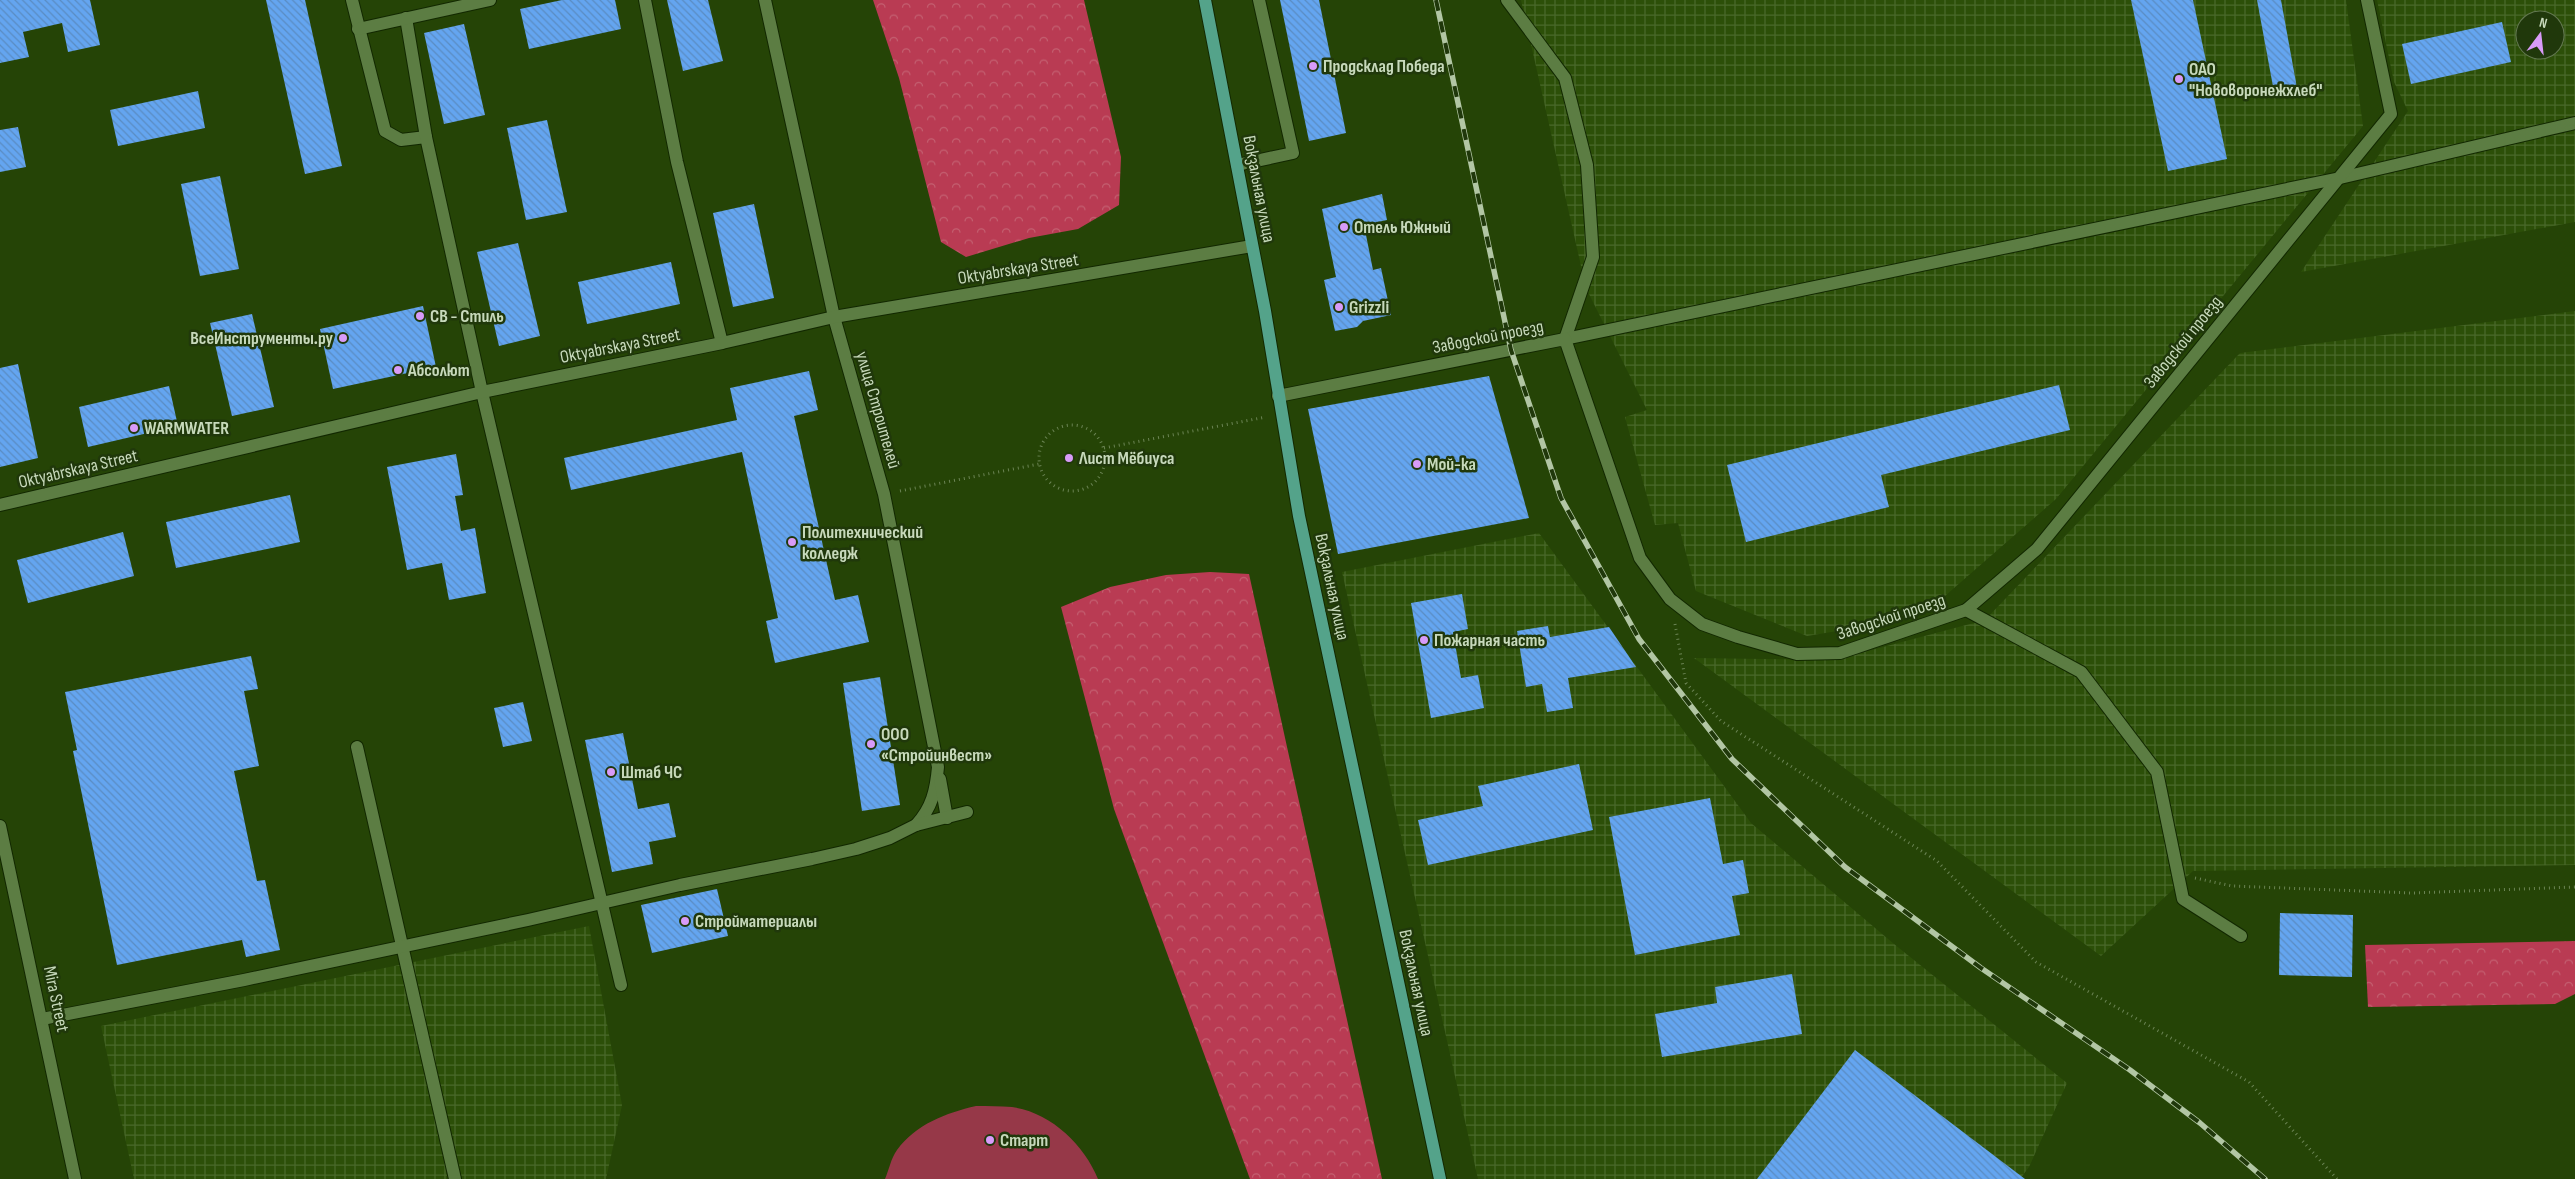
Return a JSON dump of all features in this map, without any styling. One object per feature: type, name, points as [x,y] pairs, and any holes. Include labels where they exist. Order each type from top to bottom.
[{"type":"main road","name":"Вокзальная улица","points":[[1205,0],[1252,246],[1299,516],[1440,1179]]},
{"type":"street","points":[[352,0],[385,132],[401,140],[426,137]]},
{"type":"street","points":[[358,29],[490,0]]},
{"type":"street","points":[[645,0],[677,162],[722,343]]},
{"type":"street","name":"улица Строителей","points":[[765,0],[834,317],[884,494],[938,767],[936,790],[932,802],[926,815],[916,825]]},
{"type":"street","points":[[1237,165],[1293,153],[1259,0]]},
{"type":"street","points":[[1506,0],[1565,78],[1587,165],[1593,257],[1565,339]]},
{"type":"street","name":"Заводской проезд","points":[[1278,396],[1565,339],[1640,558],[1670,599],[1702,624],[1797,654],[1840,653],[1966,610],[2037,549],[2391,114],[2367,0]]},
{"type":"street","points":[[406,18],[426,137],[482,392],[621,985]]},
{"type":"street","points":[[1565,339],[2340,178],[2575,123]]},
{"type":"street","name":"Oktyabrskaya Street","points":[[0,505],[482,392],[722,343],[834,317],[1252,246]]},
{"type":"street","points":[[1966,610],[2081,672],[2120,727],[2158,772],[2183,899],[2241,936]]},
{"type":"street","points":[[358,747],[401,946],[455,1179]]},
{"type":"street","points":[[938,767],[947,818]]},
{"type":"street","points":[[42,1019],[244,980],[856,849],[890,838],[916,825],[967,812]]},
{"type":"street","name":"Mira Street","points":[[0,826],[75,1179]]},
{"type":"path","points":[[1104,448],[1281,414]]},
{"type":"path","points":[[1069,425],[1080,426],[1090,431],[1099,438],[1104,448],[1105,459],[1103,469],[1094,482],[1080,490],[1069,492],[1050,483],[1039,464],[1039,453],[1049,434],[1069,425]]},
{"type":"path","points":[[884,494],[1039,464]]},
{"type":"path","points":[[1670,599],[1686,683],[1720,721],[1937,861],[2036,962],[2249,1082],[2337,1179]]},
{"type":"path","points":[[2178,874],[2232,886],[2412,893],[2575,887]]},
{"type":"shaded area","points":[[1521,0],[2346,0],[2363,126],[2056,499],[1930,609],[1886,623],[1807,636],[1696,591],[1678,523],[1655,525],[1625,417],[1647,410],[1586,288]]},
{"type":"shaded area","points":[[2377,0],[2575,0],[2575,222],[2301,272],[2408,111],[2394,82]]},
{"type":"shaded area","points":[[2575,311],[2575,865],[2193,871],[2101,956],[1694,658],[1834,660],[1985,620],[2240,353]]},
{"type":"shaded area","points":[[1539,533],[1751,823],[1894,944],[2067,1083],[2029,1167],[2020,1179],[1478,1179],[1342,572]]},
{"type":"shaded area","points":[[589,926],[622,1105],[606,1179],[134,1179],[101,1026]]},
{"type":"shaded area","name":"Старт","points":[[976,1106],[1012,1107],[1040,1115],[1075,1142],[1092,1166],[1098,1179],[885,1179],[895,1153],[913,1133],[922,1126],[943,1116]]},
{"type":"green space","points":[[873,0],[1084,0],[1121,157],[1119,205],[1078,229],[1029,238],[966,257],[941,242],[899,78]]},
{"type":"green space","points":[[1210,572],[1249,574],[1382,1179],[1250,1179],[1114,809],[1061,607],[1110,587],[1166,575]]},
{"type":"green space","points":[[2575,941],[2575,994],[2555,1004],[2368,1007],[2365,945]]},
{"type":"building","points":[[0,0],[90,0],[100,45],[68,52],[62,23],[23,32],[29,57],[0,63]]},
{"type":"building","points":[[266,0],[305,0],[342,166],[305,174]]},
{"type":"building","points":[[562,0],[615,0],[621,29],[529,49],[520,9]]},
{"type":"building","points":[[667,0],[708,0],[723,61],[683,71]]},
{"type":"building","name":"Продсклад Победа","points":[[1280,0],[1319,0],[1346,133],[1309,141]]},
{"type":"building","name":"ОАО \"Нововоронежхлеб\"","points":[[2131,0],[2193,0],[2227,159],[2168,171]]},
{"type":"building","points":[[2257,0],[2281,0],[2297,88],[2274,92]]},
{"type":"building","points":[[2502,22],[2511,62],[2411,84],[2402,44]]},
{"type":"building","points":[[464,24],[485,115],[444,124],[424,33]]},
{"type":"building","points":[[198,91],[205,128],[118,146],[110,110]]},
{"type":"building","points":[[547,120],[567,212],[526,220],[507,128]]},
{"type":"building","points":[[18,127],[26,167],[0,172],[0,130]]},
{"type":"building","points":[[220,176],[239,269],[200,276],[181,184]]},
{"type":"building","points":[[1382,194],[1387,220],[1364,225],[1373,270],[1381,268],[1391,315],[1363,321],[1357,327],[1335,331],[1324,280],[1336,277],[1322,209]]},
{"type":"building","points":[[754,204],[774,298],[733,307],[713,213]]},
{"type":"building","points":[[518,243],[540,336],[499,346],[477,252]]},
{"type":"building","points":[[671,262],[680,304],[587,324],[578,282]]},
{"type":"building","points":[[423,306],[436,367],[333,389],[320,329]]},
{"type":"building","points":[[252,314],[274,407],[232,416],[210,323]]},
{"type":"building","points":[[18,364],[38,458],[0,467],[0,368]]},
{"type":"building","name":"Политехнический колледж","points":[[809,371],[818,410],[794,416],[835,600],[858,595],[869,642],[775,663],[766,621],[778,618],[742,452],[571,490],[564,458],[737,420],[730,388]]},
{"type":"building","name":"Мой-ка","points":[[1489,376],[1529,518],[1338,554],[1308,409]]},
{"type":"building","points":[[2059,385],[2070,430],[1881,475],[1889,507],[1746,542],[1727,465]]},
{"type":"building","points":[[169,386],[178,426],[88,447],[79,407]]},
{"type":"building","points":[[456,454],[463,495],[455,496],[461,531],[475,528],[486,593],[449,600],[442,563],[407,570],[387,467]]},
{"type":"building","points":[[290,495],[300,542],[176,568],[166,522]]},
{"type":"building","points":[[123,532],[134,576],[28,603],[17,560]]},
{"type":"building","points":[[1462,594],[1468,629],[1453,632],[1461,678],[1478,675],[1484,708],[1431,718],[1411,603]]},
{"type":"building","points":[[1548,626],[1550,637],[1609,627],[1636,667],[1568,678],[1573,708],[1547,712],[1542,684],[1526,687],[1517,631]]},
{"type":"building","points":[[251,656],[258,689],[244,691],[259,766],[234,771],[257,881],[265,880],[280,950],[246,957],[242,940],[117,965],[73,751],[77,750],[65,692]]},
{"type":"building","name":"ООО «Стройинвест»","points":[[880,677],[900,805],[862,811],[843,683]]},
{"type":"building","points":[[523,702],[532,741],[503,747],[494,708]]},
{"type":"building","name":"Штаб ЧС","points":[[623,733],[638,809],[669,803],[676,837],[649,842],[653,864],[612,872],[585,740]]},
{"type":"building","points":[[1579,764],[1593,830],[1428,865],[1418,820],[1483,806],[1478,786]]},
{"type":"building","points":[[1710,798],[1723,864],[1743,860],[1749,893],[1732,896],[1740,935],[1635,955],[1609,817]]},
{"type":"building","name":"Стройматериалы","points":[[717,889],[728,936],[652,953],[641,905]]},
{"type":"building","points":[[2280,913],[2353,915],[2352,977],[2279,975]]},
{"type":"building","points":[[1792,974],[1802,1034],[1662,1057],[1655,1014],[1717,1003],[1715,987]]},
{"type":"building","points":[[1855,1050],[2025,1179],[1757,1179]]},
{"type":"railway","points":[[1436,0],[1511,350],[1561,498],[1639,639],[1732,759],[1845,867],[1981,968],[2130,1070],[2200,1123],[2265,1179]]},
{"type":"place","name":"Продсклад Победа","points":[[1313,66]]},
{"type":"place","name":"ОАО \"Нововоронежхлеб\"","points":[[2179,79]]},
{"type":"place","name":"Отель Южный","points":[[1344,227]]},
{"type":"place","name":"Grizzli","points":[[1339,307]]},
{"type":"place","name":"СВ - Стиль","points":[[420,316]]},
{"type":"place","name":"ВсеИнструменты.ру","points":[[343,338]]},
{"type":"place","name":"Абсолют","points":[[398,370]]},
{"type":"place","name":"WARMWATER","points":[[134,428]]},
{"type":"place","name":"Лист Мёбиуса","points":[[1069,458]]},
{"type":"place","name":"Мой-ка","points":[[1417,464]]},
{"type":"place","name":"Политехнический колледж","points":[[792,542]]},
{"type":"place","name":"Пожарная часть","points":[[1424,640]]},
{"type":"place","name":"ООО «Стройинвест»","points":[[871,744]]},
{"type":"place","name":"Штаб ЧС","points":[[611,772]]},
{"type":"place","name":"Стройматериалы","points":[[685,921]]},
{"type":"place","name":"Старт","points":[[990,1140]]}]
